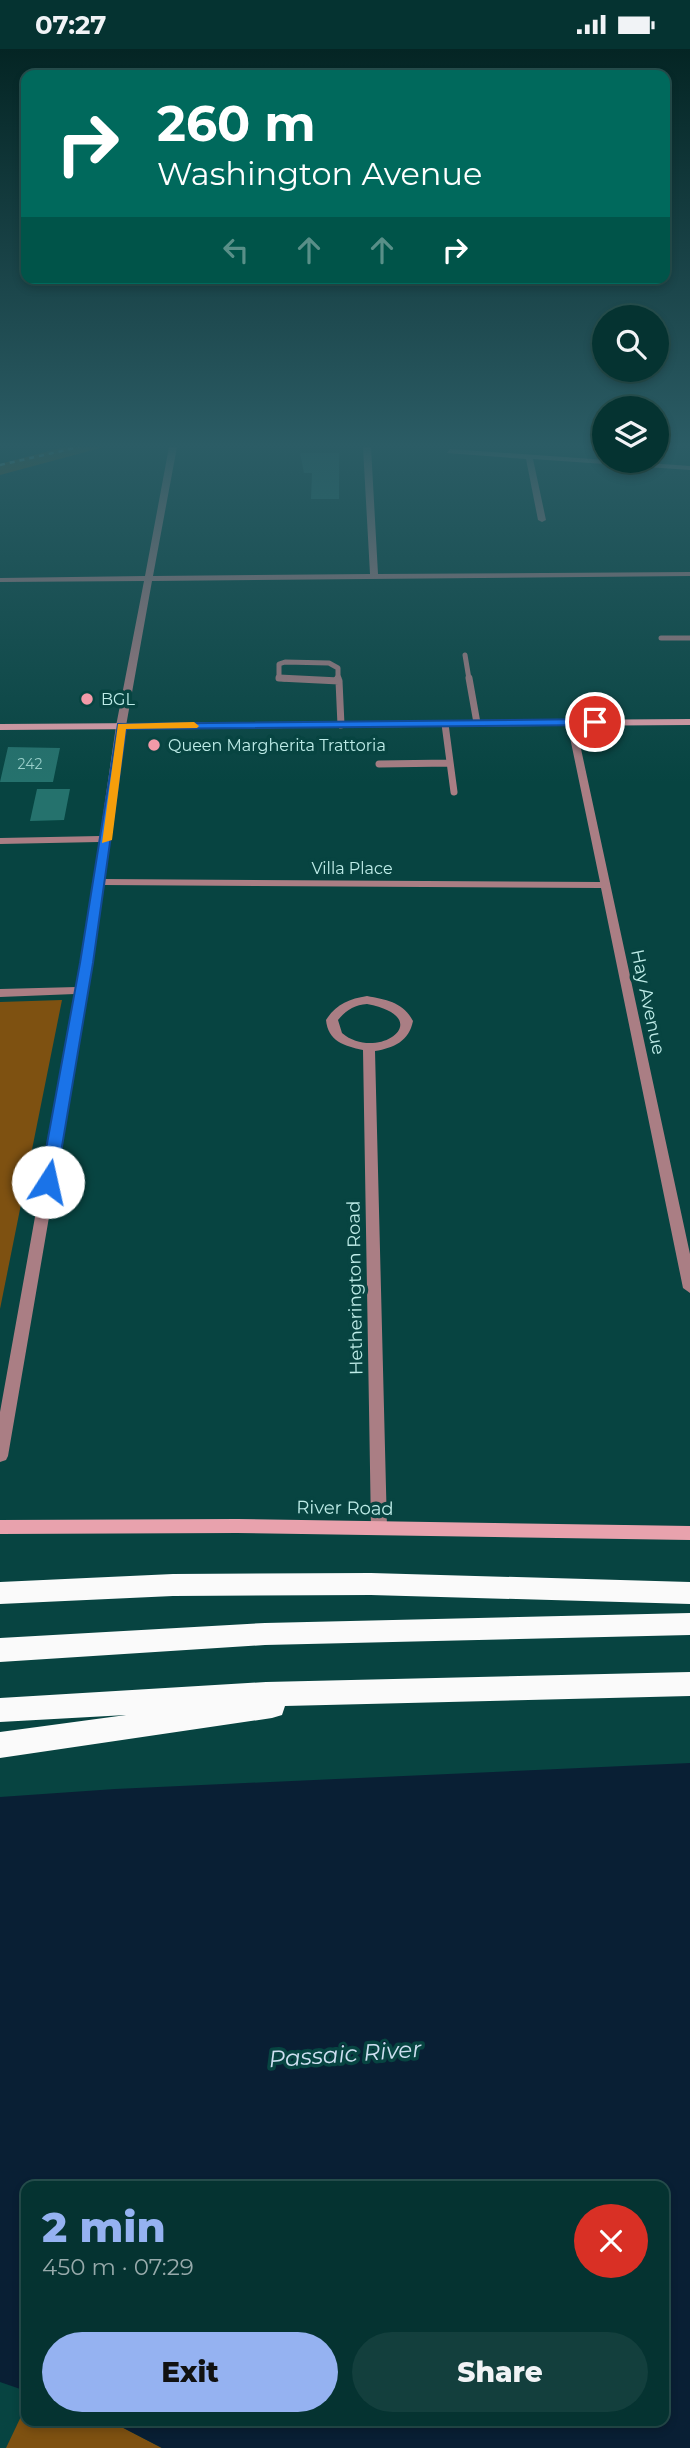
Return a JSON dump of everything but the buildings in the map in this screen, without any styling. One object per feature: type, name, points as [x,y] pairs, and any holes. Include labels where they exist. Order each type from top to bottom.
[{"type":"highway","points":[[0,1593],[173,1585],[371,1584],[690,1593]]},
{"type":"highway","points":[[0,1650],[278,1633],[690,1624]]},
{"type":"highway","points":[[0,1710],[150,1700],[384,1690],[690,1684]]},
{"type":"highway","points":[[0,1745],[384,1690]]},
{"type":"main road","points":[[0,727],[690,722]]},
{"type":"main road","name":"River Road","points":[[0,1527],[119,1525],[690,1533]]},
{"type":"street","points":[[0,1456],[82,990],[121,726],[153,559]]},
{"type":"street","points":[[373,559],[374,576]]},
{"type":"street","points":[[0,580],[690,574]]},
{"type":"street","name":"Hay Avenue","points":[[572,723],[690,1288]]},
{"type":"street","points":[[0,841],[106,839]]},
{"type":"street","name":"Villa Place","points":[[99,882],[605,885]]},
{"type":"street","points":[[0,993],[82,990]]},
{"type":"street","points":[[367,1000],[393,1005],[404,1012],[409,1029],[402,1038],[382,1047],[369,1048],[347,1042],[336,1035],[332,1020],[337,1011],[367,1000]]},
{"type":"street","name":"Hetherington Road","points":[[369,1048],[379,1528]]},
{"type":"lane","points":[[661,638],[690,638]]},
{"type":"lane","points":[[465,655],[477,723]]},
{"type":"lane","points":[[339,681],[287,680],[279,678],[277,668],[285,662],[329,663],[338,668],[339,681],[341,725]]},
{"type":"lane","points":[[445,724],[454,792]]},
{"type":"lane","points":[[379,764],[450,762]]},
{"type":"shaded area","points":[[62,1000],[0,1309],[0,1002]]},
{"type":"shaded area","points":[[21,2416],[21,2426],[120,2426],[162,2448],[6,2448]]},
{"type":"water","name":"Passaic River","points":[[690,1763],[690,2448],[162,2448],[120,2426],[669,2426],[669,2181],[21,2181],[21,2389],[0,2382],[0,1797],[115,1789]]},
{"type":"slow traffic","points":[[106,840],[121,726],[194,726]]},
{"type":"place","name":"BGL","points":[[87,699]]},
{"type":"place","name":"Queen Margherita Trattoria","points":[[154,745]]},
{"type":"route","points":[[48,1182],[106,839],[121,726],[595,722]]}]
